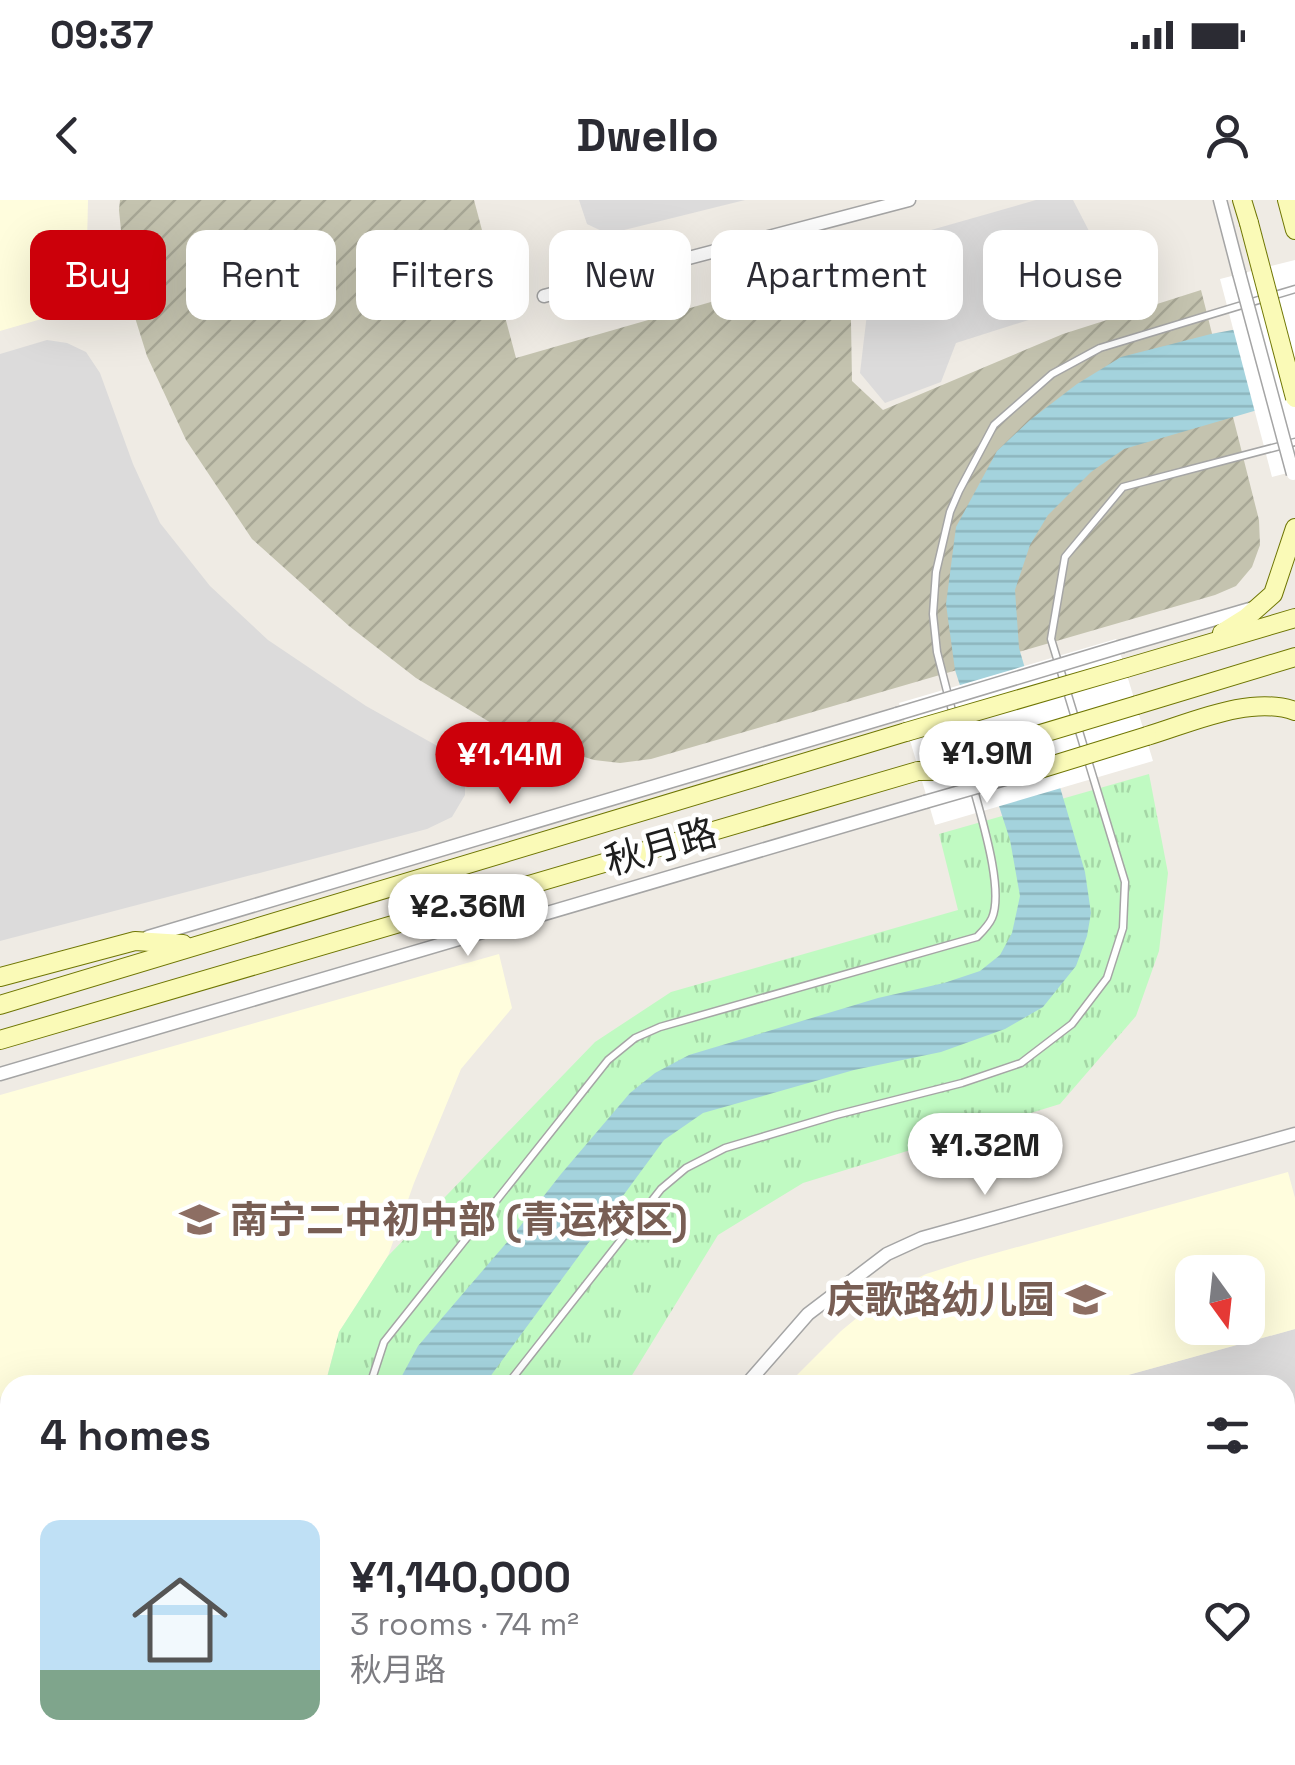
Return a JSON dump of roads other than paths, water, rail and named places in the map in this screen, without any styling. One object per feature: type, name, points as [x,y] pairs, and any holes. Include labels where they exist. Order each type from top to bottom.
[{"type":"main road","points":[[1242,200],[1295,398]]},
{"type":"main road","points":[[1205,644],[1246,618],[1273,594],[1295,528]]},
{"type":"main road","points":[[1205,644],[1295,618]]},
{"type":"main road","name":"秋月路","points":[[0,1005],[1205,644]]},
{"type":"main road","name":"秋月路","points":[[0,1040],[1295,657]]},
{"type":"main road","points":[[918,771],[1037,770],[1246,706],[1278,704],[1295,711]]},
{"type":"main road","points":[[0,978],[135,941],[198,945]]},
{"type":"street","points":[[544,296],[909,200]]},
{"type":"street","points":[[1220,200],[1294,478]]},
{"type":"street","points":[[135,941],[1260,606]]},
{"type":"street","points":[[0,1074],[1037,770]]},
{"type":"street","points":[[755,1375],[808,1314],[887,1254],[922,1238],[1295,1134]]},
{"type":"lane","points":[[372,1375],[384,1342],[608,1060],[635,1038],[660,1027],[977,938],[992,921],[997,896],[984,824],[944,686],[934,614],[936,572],[946,525],[959,491],[994,425],[1052,374],[1100,348],[1295,288]]},
{"type":"lane","points":[[515,1375],[661,1188],[686,1168],[725,1148],[962,1084],[1022,1063],[1072,1024],[1108,978],[1122,928],[1125,882],[1050,639],[1064,557],[1122,487],[1295,442]]},
{"type":"water","points":[[1295,318],[1295,399],[1124,449],[1091,472],[1048,515],[1030,545],[1015,590],[1019,648],[1085,872],[1091,913],[1076,966],[1043,1007],[1005,1029],[941,1052],[854,1070],[703,1113],[664,1140],[491,1375],[402,1375],[418,1346],[561,1174],[630,1093],[655,1073],[689,1055],[980,971],[1000,955],[1012,933],[1020,896],[1010,840],[955,670],[946,604],[956,527],[997,451],[1077,384],[1121,357]]},
{"type":"place","name":"南宁二中初中部 (青运校区)","points":[[200,1220]]},
{"type":"place","name":"庆歌路幼儿园","points":[[1085,1300]]}]
